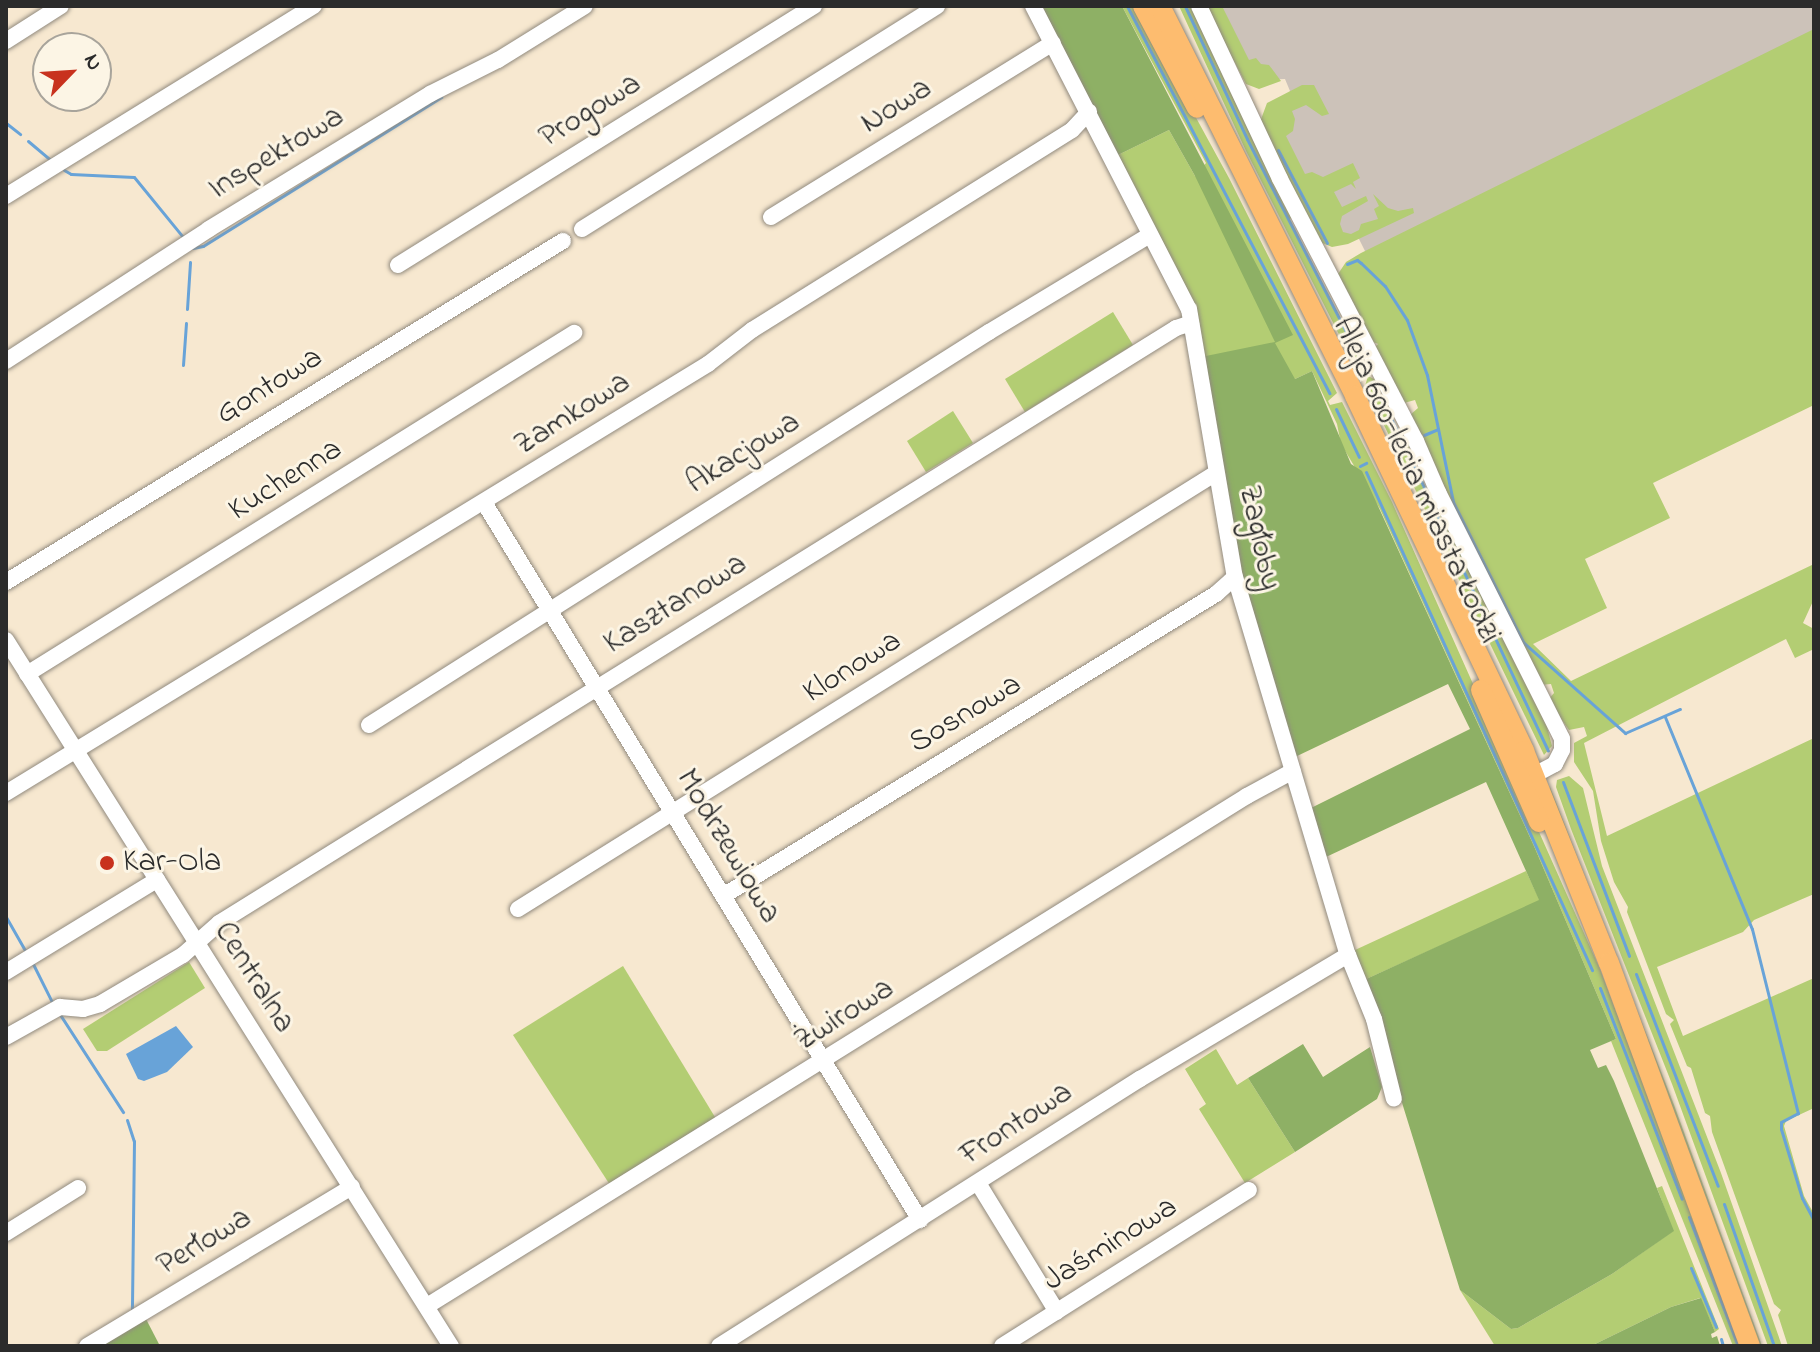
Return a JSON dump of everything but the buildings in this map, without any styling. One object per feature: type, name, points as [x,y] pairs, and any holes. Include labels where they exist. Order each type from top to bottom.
[{"type":"main road","name":"Aleja 600-lecia miasta Łodzi","points":[[1143,6],[1401,513],[1528,779]]},
{"type":"main road","name":"Aleja 600-lecia miasta Łodzi","points":[[1160,6],[1405,500],[1528,779],[1617,989],[1750,1346]]},
{"type":"street","points":[[6,41],[61,6]]},
{"type":"street","points":[[6,196],[314,6]]},
{"type":"street","name":"Inspektowa","points":[[6,361],[222,221],[430,94],[498,60],[585,6]]},
{"type":"street","name":"Progowa","points":[[398,265],[814,6]]},
{"type":"street","points":[[582,229],[937,6]]},
{"type":"street","name":"Zagłoby","points":[[1033,6],[1185,300],[1235,577],[1348,955],[1374,1019],[1394,1099]]},
{"type":"street","points":[[1199,6],[1280,179],[1416,441],[1438,492],[1558,731],[1563,747],[1558,761],[1528,779]]},
{"type":"street","name":"Nowa","points":[[771,217],[1053,43]]},
{"type":"street","name":"Zamkowa","points":[[6,793],[372,568],[485,504],[708,364],[752,330],[1072,130],[1089,112]]},
{"type":"street","name":"Akacjowa","points":[[369,725],[989,332],[1150,235]]},
{"type":"street","name":"Gontowa","points":[[6,582],[563,241]]},
{"type":"street","name":"Kasztanowa","points":[[6,1037],[60,1007],[83,1009],[100,1004],[198,944],[203,934],[219,923],[597,687],[1176,328],[1191,323]]},
{"type":"street","name":"Kuchenna","points":[[27,674],[574,333]]},
{"type":"street","name":"Klonowa","points":[[518,909],[1216,473]]},
{"type":"street","name":"Modrzewiowa","points":[[485,504],[920,1220]]},
{"type":"street","name":"Sosnowa","points":[[723,896],[1216,594],[1235,577]]},
{"type":"street","name":"Centralna","points":[[6,640],[451,1346]]},
{"type":"street","name":"Żwirowa","points":[[427,1306],[825,1062],[1247,796],[1293,771]]},
{"type":"street","points":[[6,972],[157,880]]},
{"type":"street","name":"Frontowa","points":[[719,1346],[1140,1079],[1348,955]]},
{"type":"street","points":[[978,1183],[1057,1312]]},
{"type":"street","name":"Perłowa","points":[[87,1346],[352,1187]]},
{"type":"street","points":[[6,1233],[78,1188]]},
{"type":"street","name":"Jaśminowa","points":[[1002,1346],[1249,1190]]},
{"type":"shaded area","points":[[1208,6],[1814,6],[1814,37],[1368,257],[1357,235],[1334,245],[1268,136],[1290,91],[1285,79],[1258,80]]},
{"type":"green space","points":[[1039,6],[1122,6],[1293,335],[1275,343],[1295,379],[1312,371],[1351,464],[1362,471],[1534,846],[1616,1039],[1590,1050],[1598,1068],[1606,1065],[1614,1081],[1674,1231],[1612,1274],[1518,1328],[1511,1329],[1460,1290],[1364,980],[1539,900],[1486,782],[1326,857],[1311,808],[1470,729],[1448,684],[1295,757],[1239,574],[1201,357],[1275,342],[1195,176],[1169,130],[1116,156]]},
{"type":"green space","points":[[1122,6],[1135,6],[1229,178],[1337,393],[1328,401],[1330,405],[1342,402],[1392,502],[1600,969],[1743,1346],[1733,1346],[1611,1041],[1616,1039],[1534,846],[1380,509],[1341,444],[1337,424],[1312,371],[1295,379],[1201,357],[1116,156],[1169,130],[1195,176],[1206,163]]},
{"type":"green space","points":[[1179,6],[1194,6],[1293,217],[1288,220],[1362,364],[1368,362],[1365,371],[1356,368],[1246,151]]},
{"type":"green space","points":[[1205,6],[1222,6],[1249,60],[1256,58],[1261,64],[1269,65],[1281,81],[1259,89],[1246,84]]},
{"type":"green space","points":[[1814,29],[1814,405],[1653,483],[1670,518],[1585,559],[1607,608],[1533,644],[1571,681],[1814,564],[1814,599],[1803,623],[1814,629],[1814,649],[1795,658],[1786,639],[1584,743],[1607,836],[1814,738],[1814,894],[1754,920],[1743,932],[1657,967],[1683,1036],[1814,978],[1814,1108],[1786,1121],[1784,1126],[1804,1196],[1814,1214],[1814,1346],[1788,1346],[1778,1315],[1781,1310],[1774,1304],[1712,1132],[1710,1116],[1705,1113],[1691,1068],[1687,1066],[1670,1024],[1674,1020],[1666,1014],[1627,912],[1628,907],[1614,882],[1601,841],[1593,791],[1574,762],[1574,743],[1587,736],[1584,727],[1569,730],[1548,700],[1554,693],[1551,684],[1540,685],[1410,415],[1418,408],[1415,400],[1404,403],[1375,347],[1378,344],[1371,341],[1338,274],[1346,262],[1361,253]]},
{"type":"green space","points":[[1302,85],[1314,85],[1329,114],[1322,116],[1306,105],[1292,111],[1295,119],[1293,131],[1286,136],[1305,174],[1312,172],[1323,177],[1353,163],[1360,178],[1353,182],[1356,189],[1351,184],[1334,192],[1342,207],[1366,196],[1368,201],[1342,216],[1340,224],[1343,232],[1351,234],[1359,230],[1361,224],[1378,219],[1374,209],[1379,206],[1373,194],[1388,208],[1398,211],[1413,208],[1414,213],[1348,244],[1332,247],[1320,242],[1260,122],[1267,103]]},
{"type":"green space","points":[[1113,312],[1133,345],[1025,412],[1005,379]]},
{"type":"green space","points":[[1368,376],[1376,380],[1371,383],[1400,438],[1407,440],[1385,396],[1407,435],[1428,485],[1410,446],[1406,452],[1435,512],[1439,511],[1547,727],[1552,746],[1544,755],[1365,386]]},
{"type":"green space","points":[[953,411],[973,443],[926,472],[907,441]]},
{"type":"green space","points":[[1569,776],[1583,788],[1602,866],[1721,1173],[1782,1346],[1768,1346],[1672,1084],[1571,829],[1556,787],[1557,780]]},
{"type":"green space","points":[[1550,787],[1674,1105],[1762,1346],[1759,1346]]},
{"type":"green space","points":[[1526,871],[1540,901],[1364,980],[1355,950]]},
{"type":"green space","points":[[189,962],[205,988],[107,1051],[97,1051],[83,1029]]},
{"type":"green space","points":[[623,966],[718,1122],[610,1185],[513,1035]]},
{"type":"green space","points":[[1303,1044],[1323,1077],[1370,1047],[1382,1087],[1377,1099],[1295,1152],[1248,1078]]},
{"type":"green space","points":[[1216,1049],[1237,1085],[1248,1078],[1295,1152],[1245,1183],[1199,1109],[1206,1104],[1185,1069]]},
{"type":"green space","points":[[1662,1186],[1719,1329],[1715,1332],[1700,1298],[1671,1307],[1591,1346],[1495,1346],[1460,1290],[1511,1329],[1518,1328],[1612,1274],[1673,1231],[1657,1188]]},
{"type":"green space","points":[[1701,1298],[1715,1332],[1711,1334],[1712,1338],[1717,1336],[1720,1346],[1591,1346],[1671,1307]]},
{"type":"green space","points":[[146,1319],[160,1346],[97,1346]]},
{"type":"water","points":[[176,1026],[193,1047],[167,1072],[144,1081],[138,1079],[126,1054]]},
{"type":"waterway","points":[[1127,6],[1329,393]]},
{"type":"waterway","points":[[1185,6],[1247,139],[1363,365]]},
{"type":"waterway","points":[[193,248],[203,246],[441,97]]},
{"type":"waterway","points":[[6,123],[20,134]]},
{"type":"waterway","points":[[28,141],[51,160]]},
{"type":"waterway","points":[[1278,150],[1327,243]]},
{"type":"waterway","points":[[64,170],[71,174],[134,177],[183,237]]},
{"type":"waterway","points":[[1347,264],[1357,260],[1361,263],[1385,286],[1407,320],[1427,375],[1453,502],[1523,642],[1625,733],[1680,709]]},
{"type":"waterway","points":[[187,309],[190,262]]},
{"type":"waterway","points":[[183,365],[186,323]]},
{"type":"waterway","points":[[1372,382],[1401,438]]},
{"type":"waterway","points":[[1336,409],[1359,457]]},
{"type":"waterway","points":[[1424,435],[1438,429]]},
{"type":"waterway","points":[[1399,447],[1407,443]]},
{"type":"waterway","points":[[1407,451],[1548,750]]},
{"type":"waterway","points":[[1360,466],[1366,463]]},
{"type":"waterway","points":[[1366,472],[1592,970]]},
{"type":"waterway","points":[[1665,717],[1752,929],[1798,1113],[1781,1122],[1781,1129],[1802,1198],[1814,1221]]},
{"type":"waterway","points":[[1563,782],[1629,956]]},
{"type":"waterway","points":[[6,917],[26,952]]},
{"type":"waterway","points":[[33,964],[52,1002]]},
{"type":"waterway","points":[[1636,974],[1718,1186]]},
{"type":"waterway","points":[[1600,988],[1682,1199]]},
{"type":"waterway","points":[[59,1013],[123,1112]]},
{"type":"waterway","points":[[127,1120],[134,1141],[132,1310]]},
{"type":"waterway","points":[[1724,1204],[1774,1346]]},
{"type":"waterway","points":[[1689,1217],[1738,1346]]},
{"type":"waterway","points":[[1691,1268],[1716,1327]]},
{"type":"waterway","points":[[1721,1339],[1723,1346]]},
{"type":"place","name":"Kar-Ola","points":[[107,863]]}]
